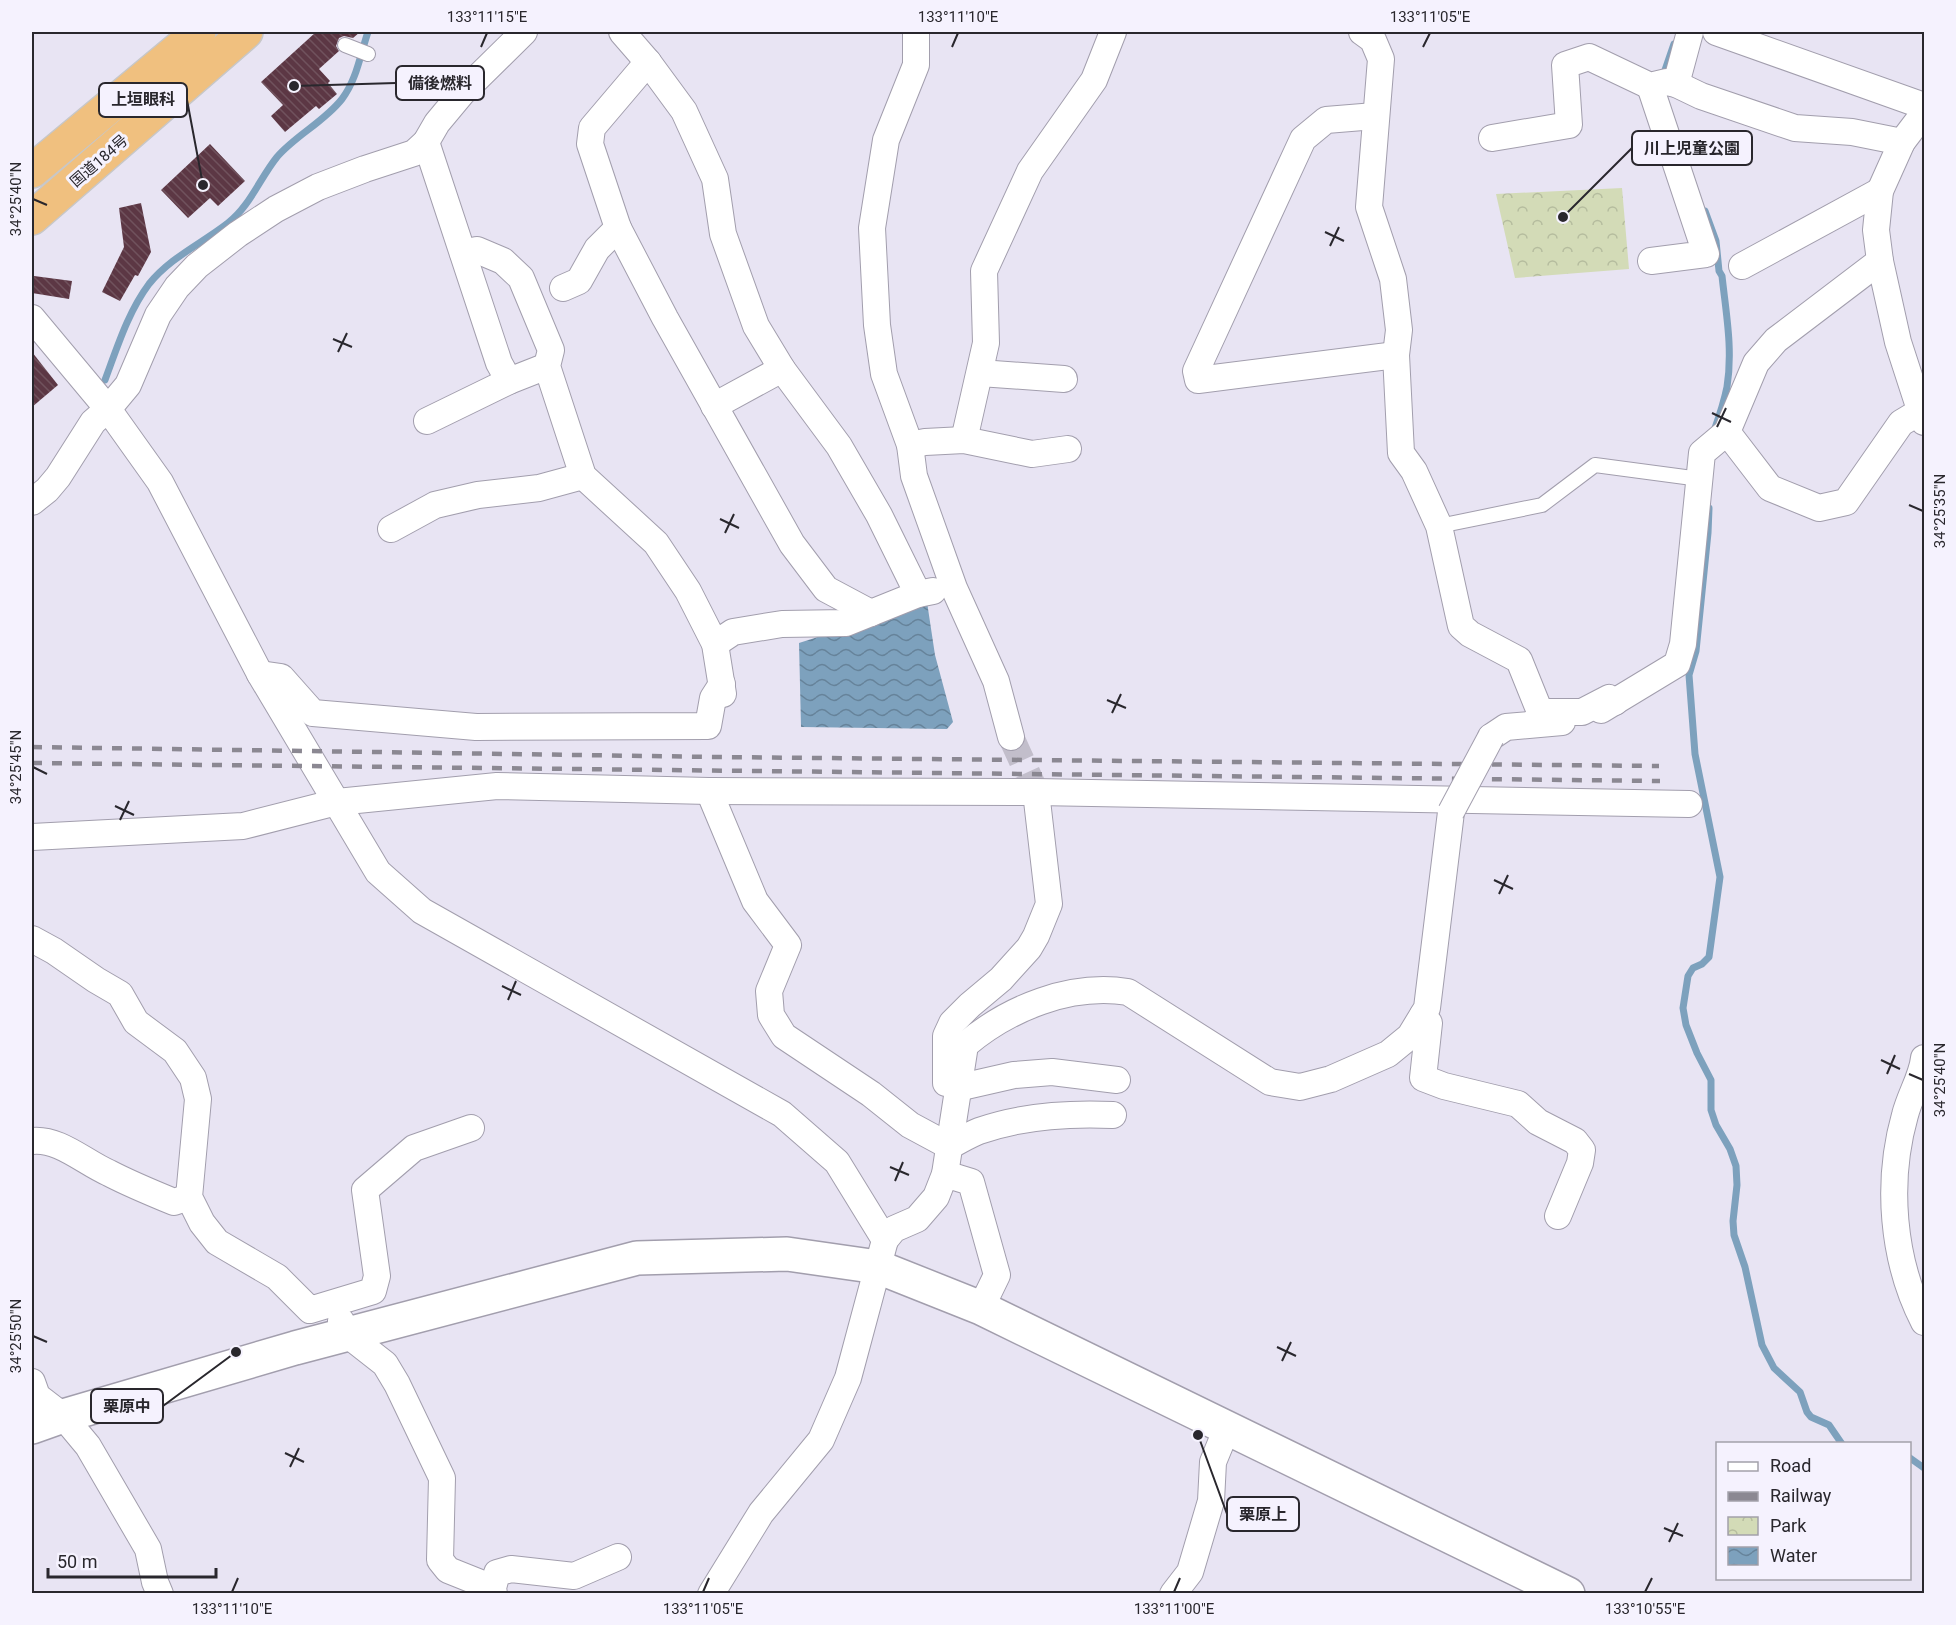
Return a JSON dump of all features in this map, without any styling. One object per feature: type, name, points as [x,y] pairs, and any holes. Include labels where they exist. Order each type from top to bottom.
[{"type":"highway","points":[[32,171],[199,32]]},
{"type":"highway","name":"国道184号","points":[[32,218],[246,32]]},
{"type":"street","points":[[32,502],[58,477],[93,422],[108,409],[128,385],[158,315],[177,286],[197,266],[238,234],[276,209],[318,188],[414,153],[426,142],[437,123],[462,93],[524,32]]},
{"type":"street","points":[[622,32],[648,62],[684,111],[714,179],[723,234],[756,326],[782,369],[839,446],[879,515],[918,594]]},
{"type":"street","points":[[916,32],[916,65],[886,140],[872,228],[878,326],[884,374],[909,445],[914,476],[954,588],[996,681],[1011,737]]},
{"type":"street","points":[[964,440],[986,343],[984,271],[1030,171],[1094,80],[1113,32]]},
{"type":"street","points":[[1362,32],[1373,40],[1381,59],[1369,207],[1393,279],[1399,330],[1396,355],[1401,453],[1414,471],[1439,526],[1461,626],[1470,634],[1519,660],[1540,712],[1582,712],[1609,698],[1615,702]]},
{"type":"street","points":[[1651,261],[1706,254],[1663,84],[1690,32]]},
{"type":"street","points":[[1716,32],[1924,106]]},
{"type":"street","points":[[1492,138],[1569,125],[1565,65],[1589,57],[1795,128],[1852,132],[1902,142]]},
{"type":"street","points":[[648,62],[592,128],[590,144],[618,228],[792,544],[826,589],[871,613]]},
{"type":"street","points":[[1717,441],[1770,488],[1819,508],[1846,502],[1901,423],[1923,416],[1916,367],[1898,342],[1880,261],[1876,230],[1880,191],[1902,142],[1924,113]]},
{"type":"street","points":[[1375,116],[1326,120],[1303,139],[1196,371],[1198,380],[1396,355]]},
{"type":"street","points":[[426,142],[499,363],[509,381]]},
{"type":"street","points":[[1742,266],[1880,191]]},
{"type":"street","points":[[563,288],[579,281],[597,249],[618,228]]},
{"type":"street","points":[[260,674],[281,677],[313,713],[476,727],[708,726],[713,698],[723,689],[715,644],[688,591],[656,543],[583,476],[548,366],[551,350],[521,278],[503,261],[495,257],[477,250],[463,253]]},
{"type":"street","points":[[711,1593],[761,1513],[821,1440],[848,1378],[882,1254],[894,1229],[917,1219],[936,1197],[945,1174],[964,1044],[984,1029],[1034,1003],[1081,992],[1111,990],[1128,992],[1270,1082],[1300,1087],[1331,1079],[1388,1054],[1410,1036],[1427,1008],[1451,812],[1491,737],[1506,727],[1585,720],[1677,664],[1683,644],[1702,453],[1717,441],[1756,363],[1776,340],[1880,261]]},
{"type":"street","points":[[32,318],[108,409],[160,482],[260,674],[378,872],[422,912],[782,1114],[837,1162],[882,1254]]},
{"type":"street","points":[[427,421],[509,381],[548,366]]},
{"type":"street","points":[[714,406],[782,369]]},
{"type":"street","points":[[980,373],[1064,379]]},
{"type":"street","points":[[909,445],[964,440],[1032,454],[1068,449]]},
{"type":"street","points":[[392,529],[435,505],[478,495],[539,488],[583,476]]},
{"type":"street","points":[[715,644],[733,632],[782,624],[846,623],[918,594],[954,588]]},
{"type":"street","points":[[32,837],[243,826],[336,802],[497,786],[709,791],[1036,792],[1689,804]]},
{"type":"street","points":[[709,791],[754,901],[788,945],[769,990],[771,1015],[784,1036],[872,1094],[910,1125],[949,1146]]},
{"type":"street","points":[[1036,792],[1049,904],[1029,948],[1000,979],[958,1017],[946,1036],[946,1097],[1014,1075],[1052,1072],[1117,1080]]},
{"type":"street","points":[[32,939],[120,994],[136,1022],[175,1051],[193,1078],[198,1099],[189,1197],[202,1223],[217,1242],[277,1277],[310,1310],[373,1291],[377,1276],[365,1190],[414,1148],[471,1128]]},
{"type":"street","points":[[1423,1015],[1429,1023],[1423,1078],[1444,1086],[1518,1104],[1538,1122],[1575,1141],[1582,1150],[1580,1162],[1558,1216]]},
{"type":"street","points":[[1924,1058],[1905,1114],[1895,1162],[1895,1218],[1903,1269],[1924,1322]]},
{"type":"street","points":[[949,1146],[978,1132],[1044,1116],[1076,1113],[1113,1115]]},
{"type":"street","points":[[32,1141],[45,1140],[106,1172],[174,1202],[189,1197]]},
{"type":"street","points":[[945,1174],[971,1182],[997,1275],[981,1308]]},
{"type":"street","points":[[32,1427],[295,1348],[637,1258],[882,1254],[981,1308],[1568,1593]]},
{"type":"street","points":[[332,1304],[348,1335],[385,1364],[442,1478],[440,1560],[448,1570],[494,1591],[497,1574],[511,1569],[574,1576],[618,1557]]},
{"type":"street","points":[[32,1382],[37,1396],[63,1416],[88,1446],[148,1549],[155,1582],[160,1593]]},
{"type":"street","points":[[1173,1593],[1190,1572],[1210,1502],[1213,1462],[1227,1428]]},
{"type":"lane","points":[[350,47],[368,54]]},
{"type":"lane","points":[[1439,526],[1542,505],[1595,465],[1700,479]]},
{"type":"green space","points":[[1622,188],[1629,269],[1515,278],[1496,194]]},
{"type":"water","points":[[927,602],[935,655],[953,722],[947,729],[801,727],[799,643]]},
{"type":"building","points":[[316,32],[360,32],[353,38],[344,36],[339,38],[336,46],[339,51],[319,69],[330,81],[328,83],[337,94],[319,109],[316,106],[285,132],[271,116],[283,105],[261,82]]},
{"type":"building","points":[[210,144],[245,181],[218,206],[210,198],[188,218],[161,190]]},
{"type":"building","points":[[141,203],[151,252],[138,276],[135,275],[120,301],[102,292],[124,247],[119,208]]},
{"type":"building","points":[[34,276],[72,281],[69,299],[32,293]]},
{"type":"building","points":[[32,352],[58,385],[32,407]]},
{"type":"waterway","points":[[105,380],[129,318],[149,284],[177,258],[236,216],[277,157],[327,115],[342,99],[355,75],[368,32]]},
{"type":"waterway","points":[[1663,76],[1674,44]]},
{"type":"waterway","points":[[1705,211],[1716,241],[1729,345],[1727,387],[1714,431]]},
{"type":"waterway","points":[[1709,508],[1696,651],[1689,675],[1695,754],[1720,877],[1709,957],[1702,964],[1693,968],[1688,976],[1683,1008],[1686,1025],[1711,1080],[1711,1110],[1716,1125],[1730,1149],[1736,1166],[1734,1235],[1745,1267],[1762,1345],[1774,1368],[1800,1392],[1811,1417],[1829,1425],[1841,1442]]},
{"type":"waterway","points":[[1911,1459],[1924,1468]]},
{"type":"tunnel","points":[[1011,737],[1036,792]]},
{"type":"railway","points":[[32,747],[715,757],[1659,766]]},
{"type":"railway","points":[[32,763],[1660,781]]},
{"type":"place","name":"備後燃料","points":[[294,86]]},
{"type":"place","name":"上垣眼科","points":[[203,185]]},
{"type":"place","name":"川上児童公園","points":[[1563,217]]},
{"type":"place","name":"栗原中","points":[[236,1352]]},
{"type":"place","name":"栗原上","points":[[1198,1435]]}]
